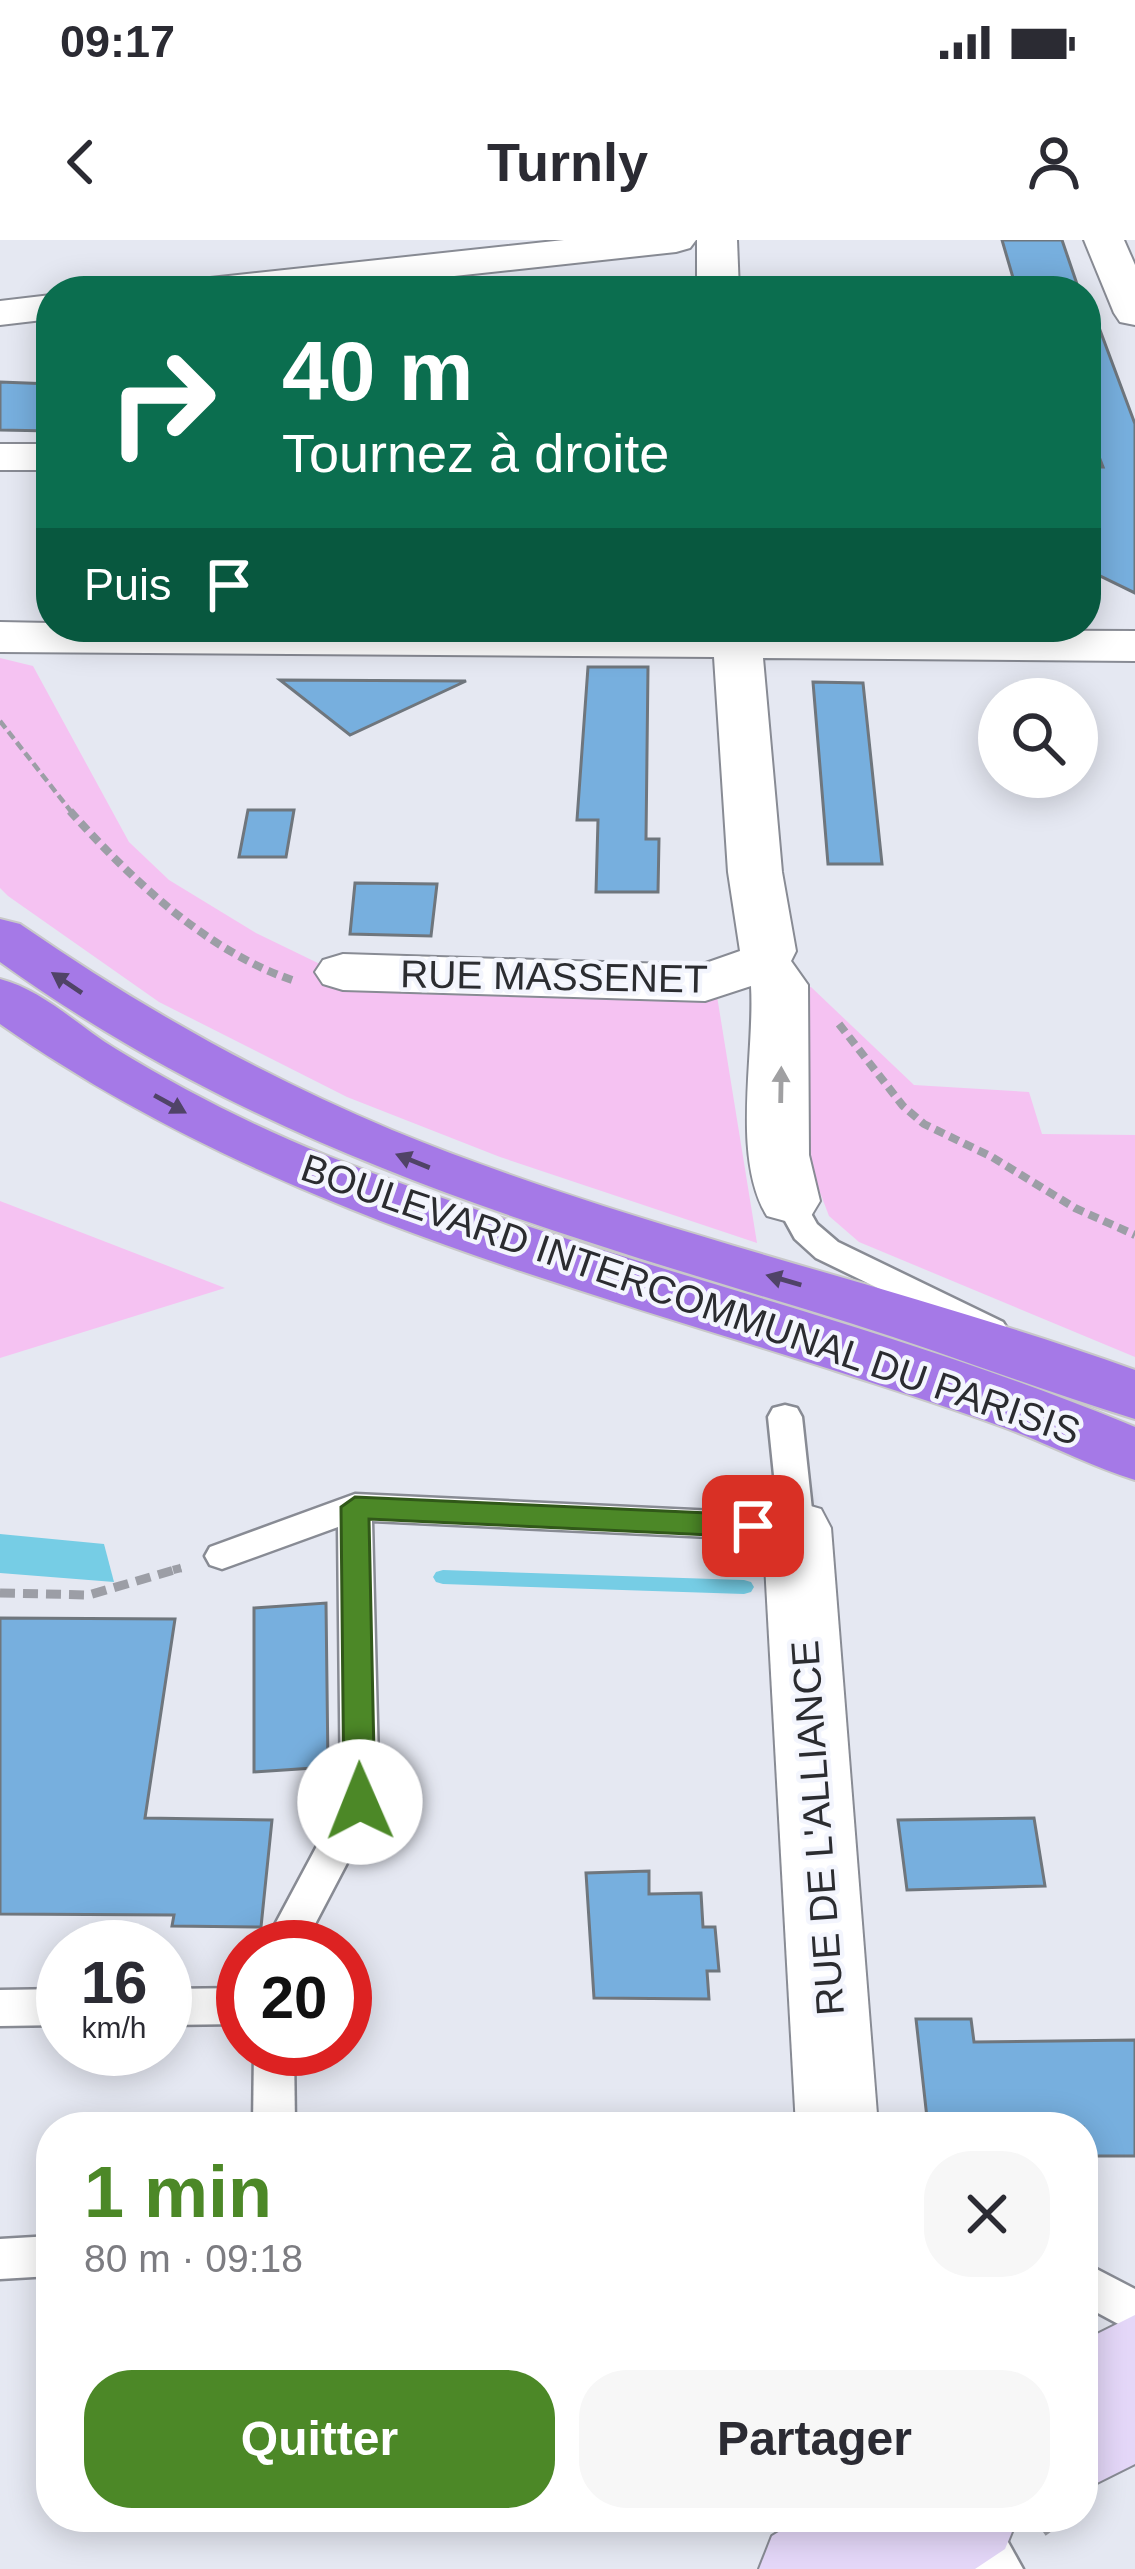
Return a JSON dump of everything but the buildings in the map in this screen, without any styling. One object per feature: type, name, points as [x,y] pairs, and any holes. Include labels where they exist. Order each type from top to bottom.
[{"type":"highway","name":"BOULEVARD INTERCOMMUNAL DU PARISIS","points":[[0,936],[191,1060],[412,1160],[625,1234],[940,1326],[1113,1386]]},
{"type":"highway","name":"BOULEVARD INTERCOMMUNAL DU PARISIS","points":[[0,997],[102,1066],[189,1115],[383,1202],[961,1387],[1135,1455]]},
{"type":"street","points":[[341,276],[676,240]]},
{"type":"street","points":[[716,240],[717,276]]},
{"type":"street","points":[[1104,240],[1135,314]]},
{"type":"street","points":[[0,313],[36,309]]},
{"type":"street","points":[[0,457],[36,457]]},
{"type":"street","points":[[1,638],[36,638]]},
{"type":"street","points":[[737,642],[755,872],[768,951],[762,963],[780,985],[779,1155],[789,1201]]},
{"type":"street","points":[[976,642],[1135,646]]},
{"type":"street","name":"RUE MASSENET","points":[[343,972],[705,983],[762,963]]},
{"type":"street","name":"RUE DE L'ALLIANCE","points":[[797,1528],[837,2112]]},
{"type":"street","points":[[1098,2380],[1135,2357]]},
{"type":"street","points":[[1098,2436],[1135,2412]]},
{"type":"street","points":[[805,2569],[922,2537]]},
{"type":"lane","points":[[789,1201],[806,1231],[826,1250],[1113,1386]]},
{"type":"lane","points":[[222,1556],[355,1507],[797,1528],[785,1418]]},
{"type":"lane","points":[[297,1920],[360,1802],[355,1507]]},
{"type":"lane","points":[[0,2008],[36,2007]]},
{"type":"lane","points":[[274,2076],[274,2112]]},
{"type":"lane","points":[[0,2259],[36,2257]]},
{"type":"lane","points":[[1098,2291],[1135,2312]]},
{"type":"path","points":[[832,1016],[903,1106],[924,1124],[992,1156],[1075,1208],[1135,1234]]},
{"type":"path","points":[[0,1593],[89,1595],[222,1556]]},
{"type":"shaded area","points":[[0,658],[33,666],[129,842],[169,880],[256,933],[357,982],[717,996],[757,1243],[500,1157],[347,1097],[159,1002],[8,896],[0,888]]},
{"type":"shaded area","points":[[811,987],[914,1085],[1029,1092],[1042,1134],[1135,1135],[1135,1357],[859,1242],[829,1216],[808,1161],[800,990]]},
{"type":"shaded area","points":[[0,1201],[225,1288],[0,1358]]},
{"type":"water","points":[[0,1534],[104,1544],[114,1582],[0,1573]]},
{"type":"waterway","points":[[443,1577],[744,1587]]},
{"type":"route","points":[[360,1802],[355,1507],[753,1526]]}]
